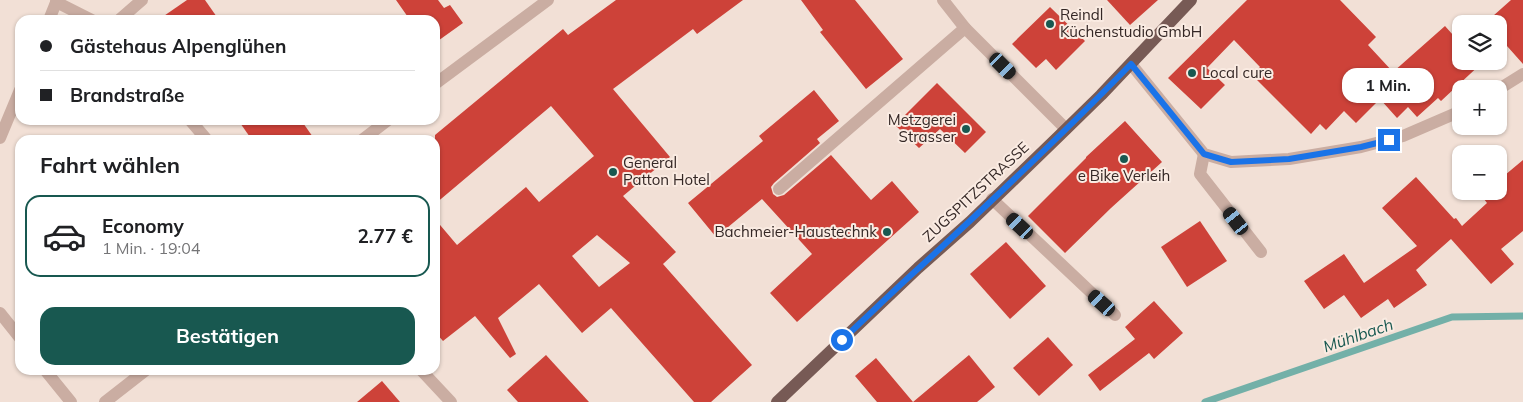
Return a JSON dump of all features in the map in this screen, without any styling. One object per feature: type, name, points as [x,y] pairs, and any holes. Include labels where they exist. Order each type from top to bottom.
[{"type":"main road","name":"ZUGSPITZSTRASSE","points":[[777,402],[918,268],[970,222],[1066,129],[1191,0]]},
{"type":"street","points":[[125,15],[142,0]]},
{"type":"street","points":[[440,80],[548,0]]},
{"type":"street","points":[[943,0],[965,28],[1066,129]]},
{"type":"street","points":[[51,15],[57,1],[83,15]]},
{"type":"street","points":[[778,189],[965,28]]},
{"type":"street","points":[[1131,64],[1204,154],[1231,162],[1289,159],[1361,147],[1403,136],[1452,115]]},
{"type":"street","points":[[1507,84],[1523,74]]},
{"type":"street","points":[[0,138],[15,102]]},
{"type":"street","points":[[194,125],[203,135]]},
{"type":"street","points":[[368,135],[382,125]]},
{"type":"street","points":[[1204,154],[1200,174],[1261,252]]},
{"type":"street","points":[[992,199],[1115,315]]},
{"type":"street","points":[[0,313],[15,332]]},
{"type":"street","points":[[49,375],[71,402]]},
{"type":"street","points":[[105,402],[140,375]]},
{"type":"street","points":[[426,375],[451,402]]},
{"type":"building","points":[[187,0],[205,0],[216,15],[165,15]]},
{"type":"building","points":[[396,0],[438,0],[444,8],[450,5],[463,23],[440,39],[440,15],[406,15]]},
{"type":"building","points":[[616,0],[743,0],[697,34],[693,29],[613,89],[670,157],[623,196],[676,252],[663,264],[752,365],[711,402],[694,402],[611,308],[582,333],[539,284],[498,318],[516,354],[510,358],[475,316],[443,341],[440,338],[440,225],[457,245],[526,187],[539,202],[594,156],[551,106],[440,200],[440,135],[435,135],[563,29],[568,35]],"holes":[[[597,235],[630,263],[599,287],[572,256]]]},
{"type":"building","points":[[801,0],[855,0],[903,59],[866,89],[820,32],[823,30]]},
{"type":"building","points":[[1107,0],[1158,0],[1130,25]]},
{"type":"building","points":[[1247,0],[1340,0],[1376,37],[1368,45],[1393,72],[1445,26],[1452,34],[1452,70],[1474,70],[1464,80],[1452,80],[1452,91],[1441,101],[1438,98],[1417,117],[1408,107],[1397,118],[1380,99],[1356,123],[1344,111],[1326,130],[1320,124],[1311,134],[1252,75],[1260,67],[1234,40],[1207,68],[1225,85],[1201,109],[1168,78]]},
{"type":"building","points":[[1511,0],[1523,0],[1523,64],[1507,46],[1507,15],[1494,15]]},
{"type":"building","name":"Reindl Küchenstudio GmbH","points":[[1050,7],[1085,41],[1056,70],[1046,59],[1036,68],[1012,44]]},
{"type":"building","points":[[937,83],[986,132],[965,153],[940,129],[919,148],[895,125]]},
{"type":"building","points":[[814,90],[839,121],[817,139],[820,143],[774,183],[771,187],[773,194],[777,197],[784,195],[831,155],[871,200],[892,181],[919,212],[797,322],[770,293],[812,254],[762,199],[716,237],[688,203],[763,141],[759,136]]},
{"type":"building","points":[[1125,121],[1162,162],[1065,253],[1028,216],[1086,157]]},
{"type":"building","points":[[242,125],[304,125],[312,135],[248,135]]},
{"type":"building","points":[[1523,160],[1523,231],[1501,249],[1514,264],[1491,284],[1451,239],[1416,270],[1427,285],[1394,308],[1388,299],[1361,318],[1344,295],[1324,309],[1304,281],[1344,254],[1364,283],[1417,246],[1382,208],[1416,177],[1462,226],[1487,203],[1485,200],[1507,200],[1507,173]]},
{"type":"building","points":[[1200,221],[1227,261],[1187,287],[1161,247]]},
{"type":"building","points":[[1006,242],[1046,286],[1010,319],[970,274]]},
{"type":"building","points":[[1154,301],[1183,333],[1154,359],[1149,353],[1100,391],[1088,375],[1135,339],[1125,327]]},
{"type":"building","points":[[1048,337],[1073,365],[1039,396],[1013,368]]},
{"type":"building","points":[[546,355],[589,402],[518,402],[507,390]]},
{"type":"building","points":[[969,355],[995,387],[977,402],[913,402]]},
{"type":"building","points":[[876,358],[913,402],[877,402],[855,376]]},
{"type":"building","points":[[382,381],[400,402],[357,402]]},
{"type":"waterway","name":"Mühlbach","points":[[1205,402],[1452,317],[1523,316]]},
{"type":"place","name":"Reindl Küchenstudio GmbH","points":[[1050,24]]},
{"type":"place","name":"Local cure","points":[[1192,73]]},
{"type":"place","name":"Metzgerei Strasser","points":[[966,129]]},
{"type":"place","name":"e Bike Verleih","points":[[1124,159]]},
{"type":"place","name":"General Patton Hotel","points":[[613,172]]},
{"type":"place","name":"Bachmeier-Haustechnk","points":[[887,232]]},
{"type":"route","points":[[842,340],[970,222],[1131,64],[1204,154],[1231,162],[1289,159],[1361,147],[1389,140]]}]
